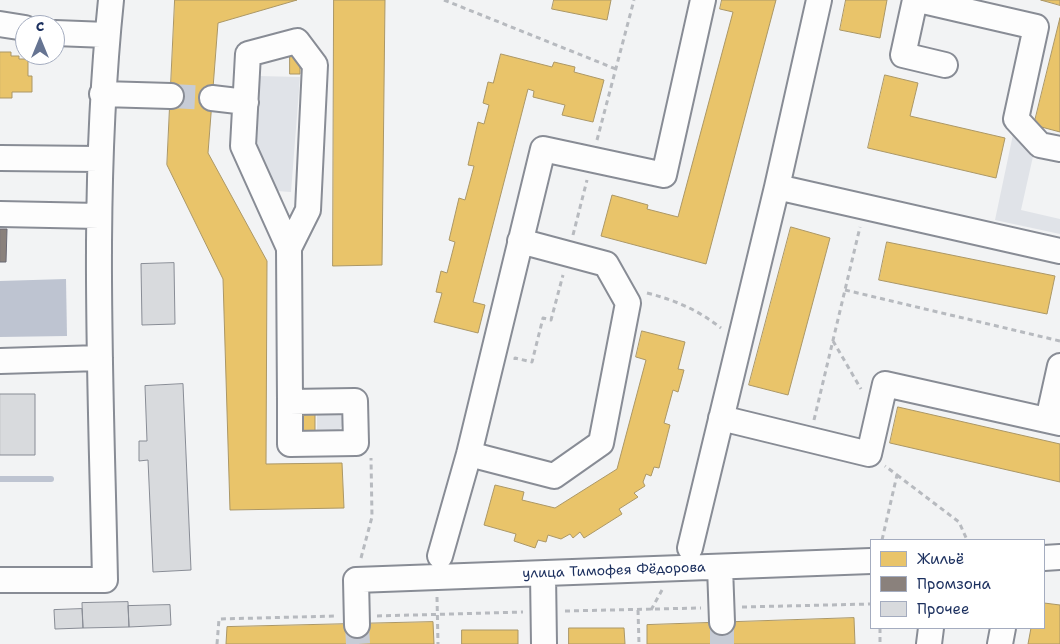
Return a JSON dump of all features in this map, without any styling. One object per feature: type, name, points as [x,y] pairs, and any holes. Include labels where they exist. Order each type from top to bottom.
[{"type":"street","points":[[0,580],[105,580],[100,358],[99,159],[102,94],[111,0]]},
{"type":"street","points":[[440,556],[469,454],[543,149],[664,175],[704,0]]},
{"type":"street","points":[[690,548],[777,187],[819,0]]},
{"type":"street","points":[[915,0],[903,55],[945,65]]},
{"type":"street","points":[[919,0],[1036,27],[1016,120],[1040,145],[1060,149]]},
{"type":"street","points":[[0,24],[15,26]]},
{"type":"street","points":[[65,33],[108,34]]},
{"type":"street","points":[[289,248],[308,210],[315,65],[297,41],[248,54],[243,146],[289,248],[290,444],[356,443],[355,401],[290,402]]},
{"type":"street","points":[[102,94],[171,96]]},
{"type":"street","points":[[212,98],[246,102]]},
{"type":"street","points":[[0,158],[99,159]]},
{"type":"street","points":[[777,187],[1060,251]]},
{"type":"street","points":[[0,214],[99,216]]},
{"type":"street","points":[[469,454],[554,476],[601,443],[628,303],[606,264],[520,241]]},
{"type":"street","points":[[0,362],[100,358]]},
{"type":"street","points":[[721,418],[869,454],[885,384],[1054,421],[1060,366]]},
{"type":"street","points":[[1045,558],[1060,557]]},
{"type":"street","name":"улица Тимофея Фёдорова","points":[[356,580],[870,561]]},
{"type":"street","points":[[720,567],[728,615]]},
{"type":"street","points":[[543,574],[544,644]]},
{"type":"street","points":[[349,620],[356,580]]},
{"type":"street","points":[[929,644],[931,629]]},
{"type":"street","points":[[1000,644],[1003,629]]},
{"type":"path","points":[[444,0],[616,69]]},
{"type":"path","points":[[592,160],[634,0]]},
{"type":"path","points":[[513,367],[515,358],[532,362],[543,318],[551,320],[587,182]]},
{"type":"path","points":[[809,439],[865,207]]},
{"type":"path","points":[[619,287],[674,300],[706,316],[740,343]]},
{"type":"path","points":[[845,290],[1060,341]]},
{"type":"path","points":[[833,340],[877,417]]},
{"type":"path","points":[[356,443],[371,451],[372,517],[356,580]]},
{"type":"path","points":[[884,465],[959,522],[967,539]]},
{"type":"path","points":[[882,539],[897,475]]},
{"type":"path","points":[[651,610],[664,586]]},
{"type":"path","points":[[437,596],[438,644]]},
{"type":"path","points":[[728,615],[870,604]]},
{"type":"path","points":[[638,610],[638,644]]},
{"type":"path","points":[[217,644],[219,619],[349,620]]},
{"type":"path","points":[[880,629],[880,644]]},
{"type":"shaded area","points":[[258,76],[300,77],[291,192],[276,191],[257,147]]},
{"type":"shaded area","points":[[1015,125],[1034,152],[1021,210],[1060,219],[1060,234],[995,220]]},
{"type":"shaded area","points":[[66,279],[67,336],[0,337],[0,281]]},
{"type":"shaded area","points":[[317,409],[340,413],[344,422],[342,426],[333,432],[317,433]]},
{"type":"building: Жильё","points":[[175,0],[297,0],[218,23],[208,153],[267,261],[266,464],[342,463],[344,508],[230,510],[223,279],[167,165]]},
{"type":"building: Жильё","points":[[334,0],[385,0],[382,265],[333,266]]},
{"type":"building: Жильё","points":[[554,0],[611,0],[607,20],[552,9]]},
{"type":"building: Жильё","points":[[722,0],[776,0],[706,264],[601,236],[612,195],[648,205],[647,209],[678,217],[733,12],[720,9]]},
{"type":"building: Жильё","points":[[846,0],[887,0],[880,38],[840,30]]},
{"type":"building: Жильё","points":[[1041,0],[1060,0],[1060,5]]},
{"type":"building: Жильё","points":[[1060,18],[1060,132],[1034,125]]},
{"type":"building: Жильё","points":[[0,52],[11,52],[11,56],[15,56],[15,65],[28,65],[28,76],[32,76],[32,92],[12,92],[12,98],[0,98]]},
{"type":"building: Жильё","points":[[290,54],[300,54],[300,74],[290,74]]},
{"type":"building: Жильё","points":[[501,54],[552,67],[554,62],[575,67],[574,72],[604,80],[593,122],[562,115],[565,105],[533,97],[534,91],[528,89],[473,302],[485,305],[478,333],[434,322],[442,293],[436,292],[441,271],[447,273],[455,242],[449,240],[459,198],[465,200],[474,166],[468,165],[478,122],[484,124],[489,105],[483,103],[488,82],[493,83]]},
{"type":"building: Жильё","points":[[885,75],[918,83],[910,116],[1005,138],[996,178],[868,148]]},
{"type":"building: Жильё","points":[[791,227],[830,238],[788,395],[749,385]]},
{"type":"building: Жильё","points":[[887,242],[1055,276],[1047,314],[879,280]]},
{"type":"building: Жильё","points":[[642,331],[685,342],[678,369],[684,370],[678,392],[673,390],[664,423],[670,425],[659,468],[654,467],[651,476],[646,474],[643,482],[645,486],[634,493],[638,497],[619,509],[622,514],[584,538],[580,532],[573,538],[570,534],[561,539],[548,535],[546,542],[538,540],[535,548],[514,541],[516,534],[484,525],[495,485],[524,492],[522,500],[555,508],[617,469],[646,360],[636,357]]},
{"type":"building: Жильё","points":[[898,407],[1060,444],[1060,482],[890,443]]},
{"type":"building: Жильё","points":[[315,409],[315,433],[300,433],[300,410]]},
{"type":"building: Жильё","points":[[1045,603],[1060,605],[1060,644],[1028,644],[1031,629],[1045,629]]},
{"type":"building: Жильё","points":[[854,618],[855,644],[647,644],[647,625]]},
{"type":"building: Жильё","points":[[433,622],[434,644],[226,644],[227,627]]},
{"type":"building: Жильё","points":[[569,628],[624,628],[625,644],[569,644]]},
{"type":"building: Жильё","points":[[462,630],[518,630],[518,644],[462,644]]},
{"type":"building: Промзона","points":[[0,229],[7,229],[6,262],[0,262]]},
{"type":"building: Прочее","points":[[174,263],[175,324],[142,325],[141,264]]},
{"type":"building: Прочее","points":[[183,384],[191,570],[153,572],[148,460],[139,461],[139,441],[147,441],[145,386]]},
{"type":"building: Прочее","points":[[0,394],[35,394],[35,455],[0,455]]},
{"type":"building: Прочее","points":[[128,602],[129,627],[83,628],[82,603]]},
{"type":"building: Прочее","points":[[170,605],[171,625],[129,627],[128,606]]},
{"type":"building: Прочее","points":[[82,609],[83,628],[55,629],[54,610]]},
{"type":"waterway","points":[[0,479],[51,479]]},
{"type":"tunnel","points":[[171,96],[212,98]]},
{"type":"tunnel","points":[[722,622],[722,644]]},
{"type":"tunnel","points":[[357,625],[358,644]]}]
